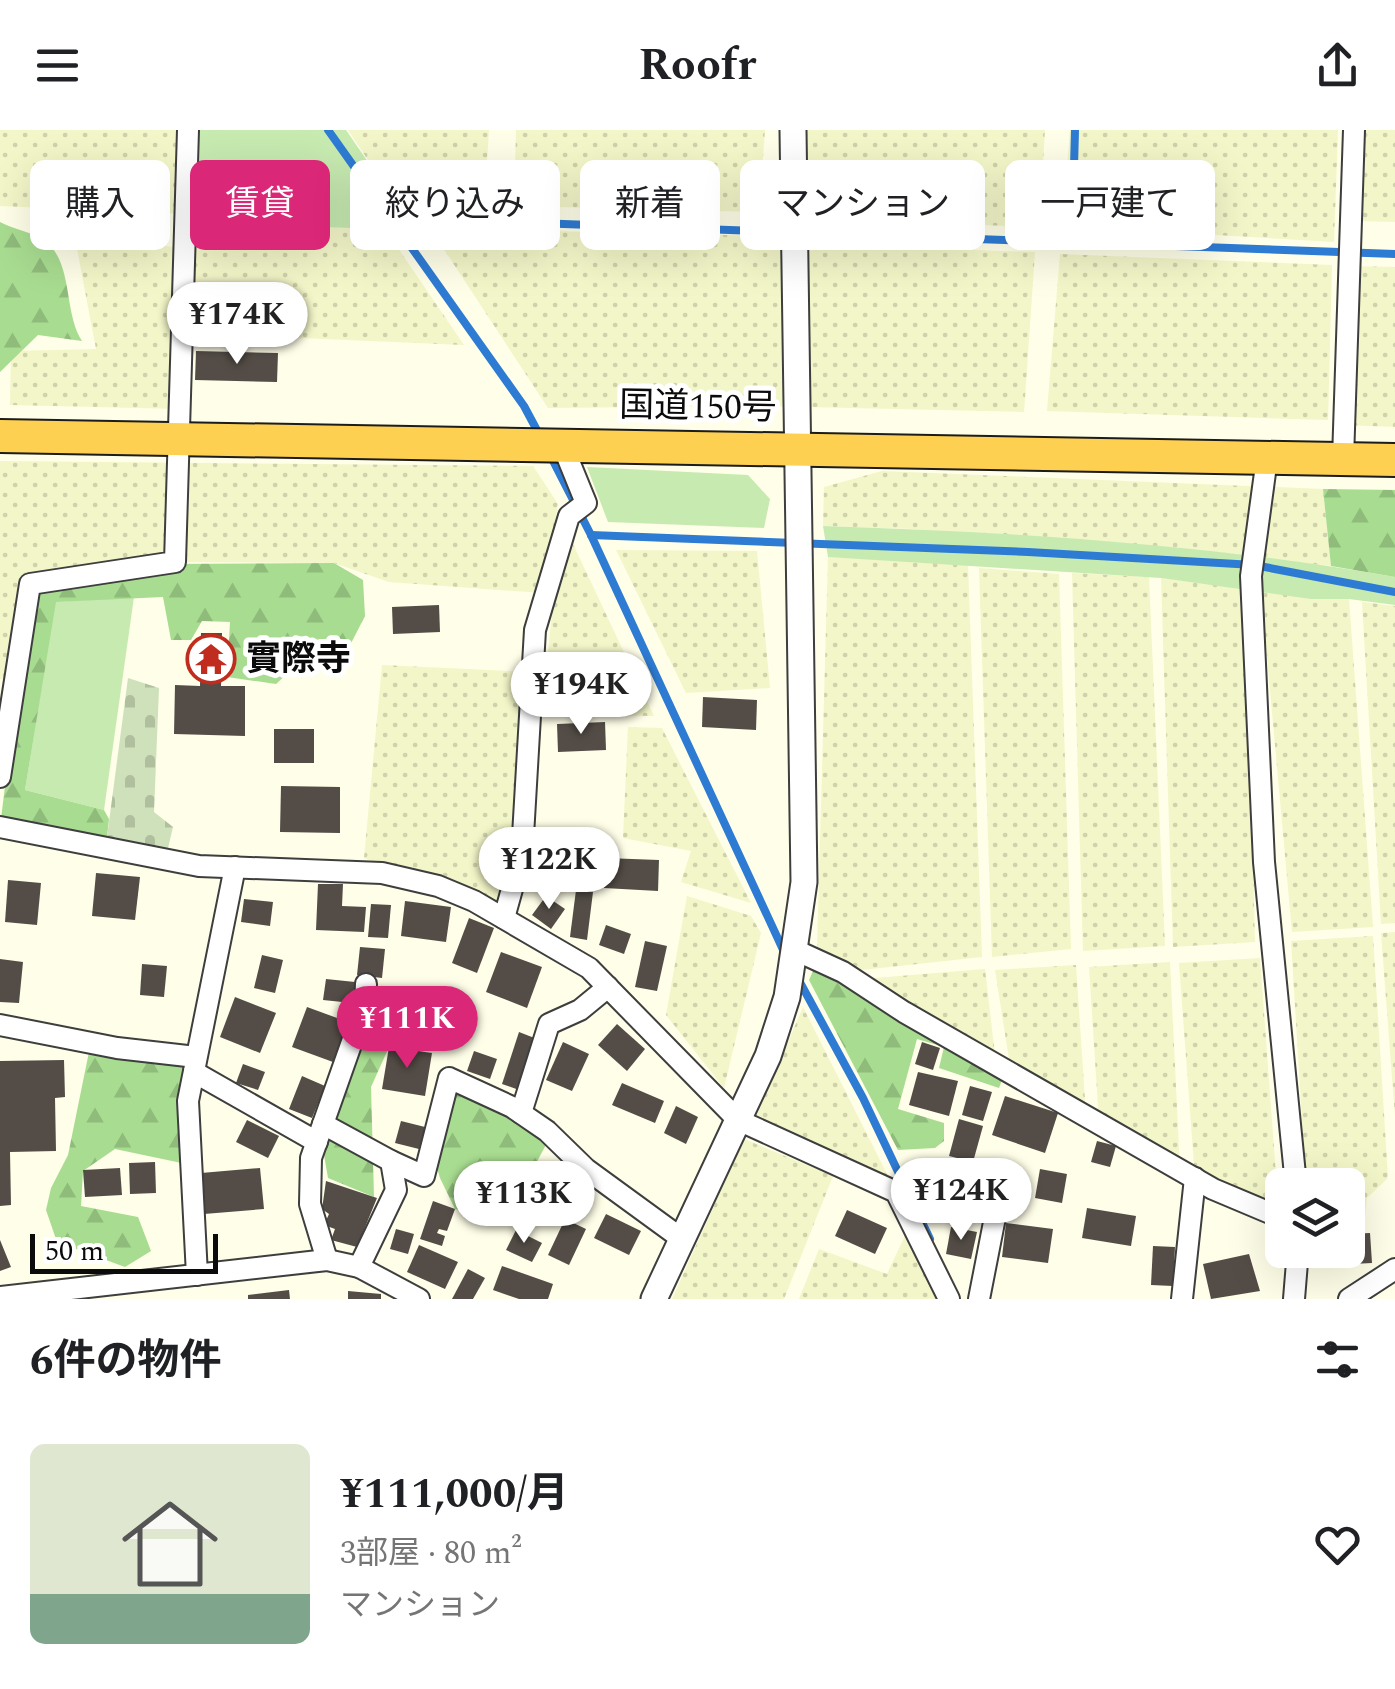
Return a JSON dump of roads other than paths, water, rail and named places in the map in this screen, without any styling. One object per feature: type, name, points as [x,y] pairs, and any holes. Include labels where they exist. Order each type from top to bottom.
[{"type":"highway","name":"国道150号","points":[[0,436],[1395,460]]},
{"type":"street","points":[[0,777],[30,584],[175,562],[188,130]]},
{"type":"street","points":[[654,1299],[772,1041],[787,997],[804,882],[793,130]]},
{"type":"street","points":[[1343,459],[1354,130]]},
{"type":"street","points":[[504,918],[522,853],[535,630],[569,516],[586,503],[562,444]]},
{"type":"street","points":[[1267,458],[1251,576],[1264,862],[1294,1168]]},
{"type":"street","points":[[0,827],[199,866],[382,873],[438,886],[504,918],[589,968],[738,1120],[896,1192],[992,1200],[997,1206],[980,1299]]},
{"type":"street","points":[[198,1274],[188,1101],[235,867]]},
{"type":"street","points":[[795,950],[842,972],[904,1012],[1195,1178],[1265,1210]]},
{"type":"street","points":[[326,1260],[310,1204],[311,1158],[364,1005],[366,984]]},
{"type":"street","points":[[522,1113],[549,1024],[580,1010],[608,987]]},
{"type":"street","points":[[0,1025],[195,1064],[320,1133],[424,1176],[449,1078],[522,1113],[548,1131],[586,1169],[682,1239]]},
{"type":"street","points":[[360,1268],[396,1190],[390,1161]]},
{"type":"street","points":[[1182,1299],[1195,1178]]},
{"type":"street","points":[[896,1192],[949,1299]]},
{"type":"street","points":[[0,1298],[326,1260],[360,1268],[419,1299]]},
{"type":"street","points":[[1294,1299],[1297,1268]]},
{"type":"street","points":[[1349,1299],[1395,1269]]},
{"type":"waterway","points":[[328,130],[524,406],[539,434]]},
{"type":"waterway","points":[[1074,160],[1075,130]]},
{"type":"waterway","points":[[560,224],[1395,254]]},
{"type":"waterway","points":[[550,455],[591,535],[785,954]]},
{"type":"waterway","points":[[591,535],[1254,565],[1395,592]]},
{"type":"waterway","points":[[796,975],[863,1098],[930,1239]]},
{"type":"place","name":"實際寺","points":[[211,659]]}]
